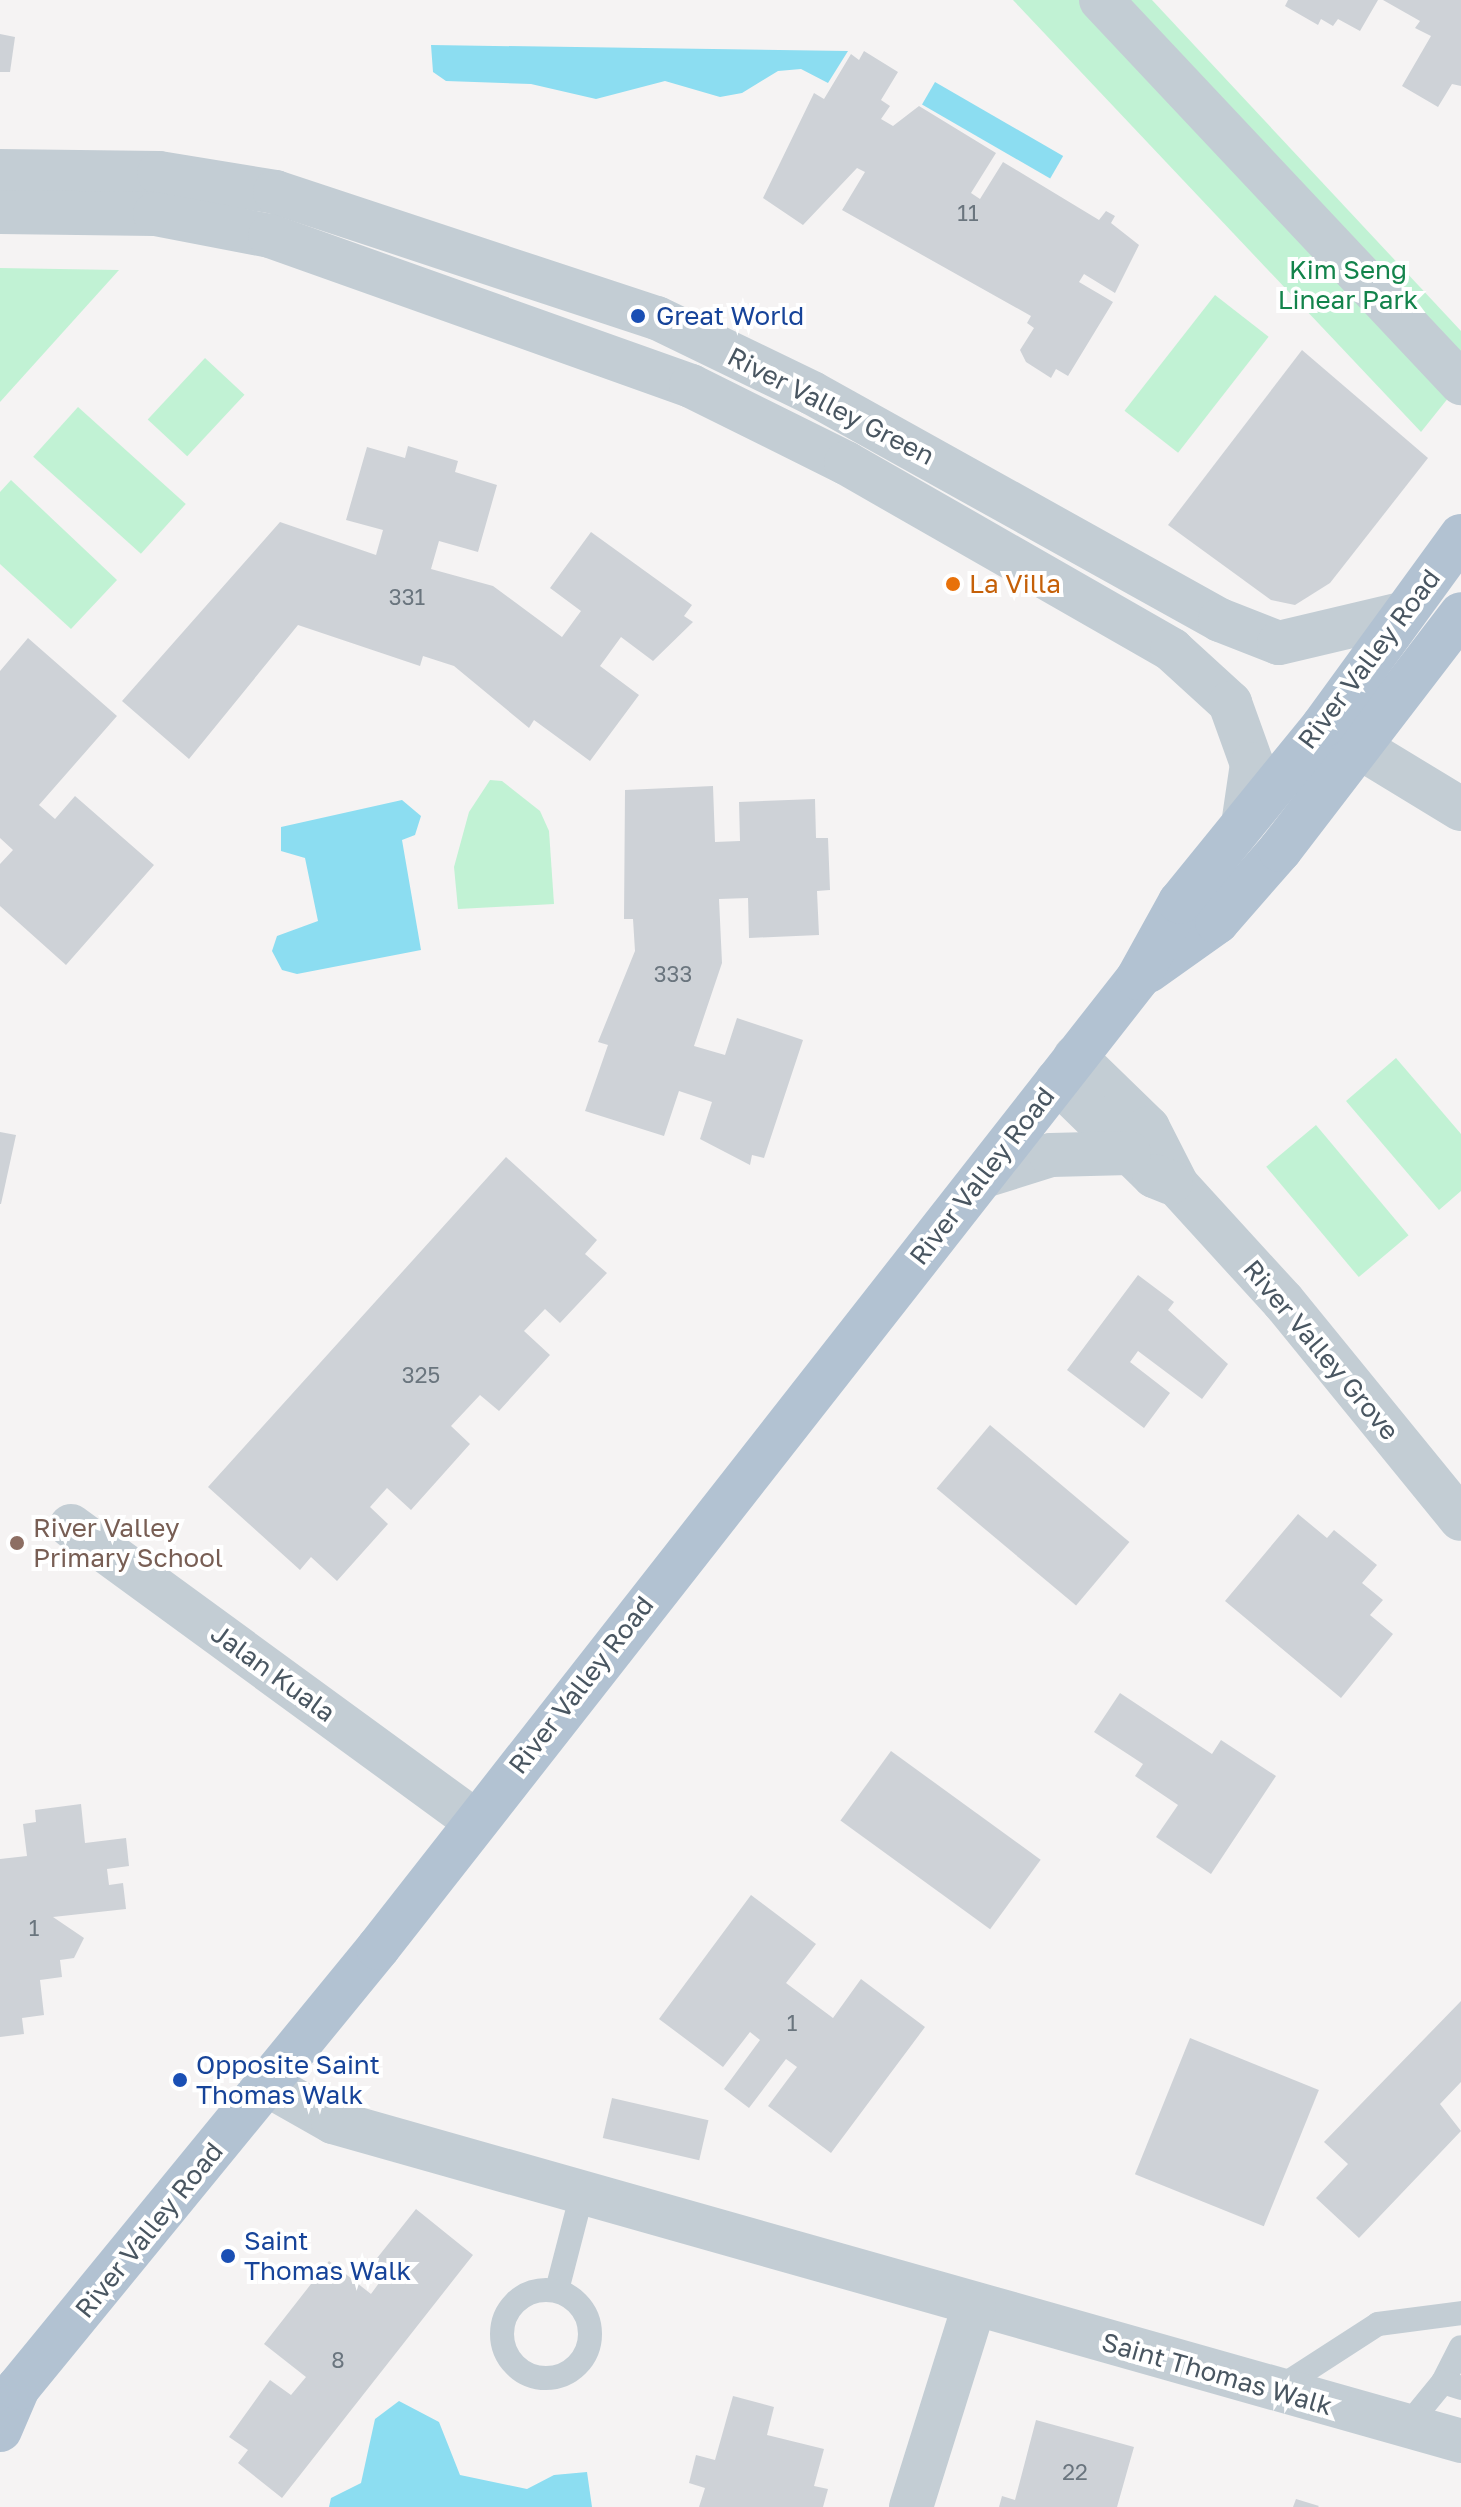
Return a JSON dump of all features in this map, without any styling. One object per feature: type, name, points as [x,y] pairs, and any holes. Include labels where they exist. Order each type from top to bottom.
[{"type":"main road","name":"River Valley Road","points":[[1138,978],[1217,922],[1342,736],[1402,614],[1461,536]]},
{"type":"main road","name":"River Valley Road","points":[[0,2430],[9,2393],[268,2085],[984,1176],[1138,978],[1180,902],[1244,818],[1342,736],[1461,614]]},
{"type":"street","points":[[1101,0],[1461,383]]},
{"type":"street","name":"River Valley Green","points":[[0,171],[159,173],[275,192],[657,318],[812,393],[1220,620],[1279,643],[1402,614]]},
{"type":"street","name":"River Valley Green","points":[[0,212],[155,214],[270,236],[691,386],[846,463],[1172,650],[1230,703],[1252,764],[1244,818]]},
{"type":"street","points":[[1342,736],[1461,809]]},
{"type":"street","name":"River Valley Grove","points":[[1066,1069],[1129,1153],[1177,1185]]},
{"type":"street","name":"River Valley Grove","points":[[1066,1069],[1148,1128],[1177,1185],[1461,1519]]},
{"type":"street","points":[[984,1176],[1051,1155],[1129,1153]]},
{"type":"street","name":"Jalan Kuala","points":[[71,1526],[475,1821]]},
{"type":"street","name":"Saint Thomas Walk","points":[[268,2085],[333,2122],[974,2306],[1461,2441]]},
{"type":"street","points":[[911,2507],[974,2306]]},
{"type":"lane","points":[[557,2290],[582,2193]]},
{"type":"lane","points":[[1276,2390],[1378,2324],[1461,2313]]},
{"type":"lane","points":[[1407,2426],[1452,2385],[1461,2347]]},
{"type":"green space","name":"Kim Seng Linear Park","points":[[1013,0],[1152,0],[1461,331],[1461,382],[1421,432]]},
{"type":"green space","points":[[0,268],[119,270],[0,402]]},
{"type":"green space","points":[[1215,295],[1269,337],[1178,453],[1124,411]]},
{"type":"green space","points":[[205,358],[244,395],[187,456],[148,419]]},
{"type":"green space","points":[[78,407],[186,504],[141,554],[33,457]]},
{"type":"green space","points":[[11,480],[117,580],[71,629],[0,564],[0,492]]},
{"type":"green space","points":[[490,780],[502,781],[540,811],[549,831],[554,904],[458,909],[454,867],[469,812]]},
{"type":"green space","points":[[1396,1058],[1461,1134],[1461,1191],[1439,1210],[1346,1101]]},
{"type":"green space","points":[[1316,1125],[1409,1235],[1359,1277],[1266,1167]]},
{"type":"water","points":[[431,45],[848,51],[828,83],[801,69],[778,71],[742,93],[720,97],[665,81],[596,99],[531,84],[446,81],[433,72]]},
{"type":"water","points":[[935,82],[1063,156],[1050,179],[922,105]]},
{"type":"water","points":[[402,800],[421,816],[415,835],[402,840],[421,950],[297,974],[282,970],[272,951],[277,936],[318,921],[305,858],[281,851],[281,827]]},
{"type":"water","points":[[399,2401],[439,2422],[460,2475],[527,2489],[554,2475],[587,2472],[592,2507],[329,2507],[331,2498],[361,2483],[375,2419]]},
{"type":"building","points":[[1288,0],[1378,0],[1360,31],[1338,19],[1333,26],[1321,19],[1318,25],[1285,6]]},
{"type":"building","points":[[1383,0],[1461,0],[1461,86],[1452,84],[1438,107],[1402,86],[1431,36],[1415,28],[1420,21]]},
{"type":"building","points":[[0,34],[15,37],[10,72],[0,72]]},
{"type":"building","points":[[864,51],[898,72],[881,100],[890,106],[881,119],[893,126],[919,106],[996,153],[971,193],[980,199],[1003,162],[1099,220],[1106,211],[1115,216],[1111,223],[1139,245],[1115,293],[1084,274],[1079,282],[1113,302],[1068,376],[1056,369],[1051,378],[1026,362],[1020,350],[1034,328],[1027,323],[1031,316],[842,210],[865,172],[857,168],[803,225],[763,198],[814,93],[824,99],[851,54],[859,60]]},
{"type":"building","points":[[1302,350],[1428,458],[1330,583],[1295,605],[1271,600],[1168,525]]},
{"type":"building","points":[[408,446],[458,461],[455,472],[497,485],[478,552],[439,541],[431,569],[493,586],[562,637],[581,611],[550,588],[591,532],[692,605],[684,616],[693,622],[653,661],[621,637],[600,666],[639,695],[590,761],[534,720],[529,728],[454,666],[423,656],[420,666],[298,625],[189,759],[122,701],[280,522],[376,555],[383,530],[346,520],[367,447],[405,458]]},
{"type":"building","points":[[28,638],[117,716],[39,805],[55,819],[75,796],[154,865],[66,965],[0,906],[0,864],[13,850],[0,838],[0,671]]},
{"type":"building","points":[[713,786],[715,842],[740,841],[739,802],[815,799],[816,838],[828,838],[830,890],[817,891],[819,935],[749,938],[748,898],[719,899],[722,963],[694,1046],[725,1055],[737,1018],[803,1040],[764,1158],[752,1155],[750,1165],[700,1139],[712,1102],[679,1091],[664,1136],[585,1111],[608,1045],[598,1042],[635,951],[633,919],[624,919],[625,790]]},
{"type":"building","points":[[0,1132],[16,1135],[1,1204],[0,1204]]},
{"type":"building","points":[[506,1157],[597,1240],[585,1254],[607,1273],[560,1323],[545,1309],[524,1331],[550,1355],[499,1411],[480,1395],[451,1426],[470,1444],[411,1510],[387,1488],[370,1507],[388,1524],[337,1581],[311,1557],[300,1570],[208,1487]]},
{"type":"building","points":[[1138,1275],[1174,1302],[1168,1310],[1228,1364],[1202,1399],[1138,1351],[1130,1362],[1170,1393],[1144,1428],[1067,1370]]},
{"type":"building","points":[[990,1425],[1129,1542],[1076,1606],[937,1489]]},
{"type":"building","points":[[1298,1514],[1327,1538],[1334,1530],[1377,1565],[1362,1583],[1383,1600],[1370,1615],[1393,1634],[1341,1698],[1225,1601]]},
{"type":"building","points":[[1120,1693],[1212,1754],[1221,1740],[1276,1776],[1211,1874],[1156,1837],[1178,1805],[1135,1776],[1143,1764],[1094,1732]]},
{"type":"building","points":[[891,1751],[1041,1860],[990,1929],[840,1821]]},
{"type":"building","points":[[81,1804],[85,1843],[126,1838],[129,1866],[107,1869],[109,1885],[123,1883],[126,1909],[53,1917],[84,1938],[74,1958],[60,1960],[62,1977],[40,1980],[44,2015],[22,2018],[24,2034],[0,2037],[0,1859],[27,1856],[23,1824],[36,1822],[35,1810]]},
{"type":"building","points":[[751,1895],[816,1944],[786,1983],[833,2018],[861,1979],[925,2027],[831,2153],[768,2106],[797,2067],[786,2059],[749,2108],[724,2089],[760,2040],[750,2032],[723,2067],[659,2019]]},
{"type":"building","points":[[1461,2001],[1461,2082],[1440,2104],[1461,2131],[1359,2238],[1316,2198],[1348,2164],[1324,2142]]},
{"type":"building","points":[[1190,2038],[1319,2090],[1264,2226],[1135,2174]]},
{"type":"building","points":[[612,2098],[708,2120],[699,2160],[603,2138]]},
{"type":"building","points":[[416,2209],[473,2255],[282,2498],[238,2463],[248,2450],[229,2437],[270,2380],[291,2395],[306,2377],[264,2344],[329,2261],[371,2294],[379,2283],[366,2272]]},
{"type":"building","points":[[733,2396],[774,2407],[767,2435],[824,2449],[814,2486],[828,2489],[823,2507],[699,2507],[705,2488],[689,2483],[696,2455],[715,2460]]},
{"type":"building","points":[[1036,2420],[1134,2447],[1117,2507],[999,2507],[1002,2496],[1015,2500]]},
{"type":"building","points":[[1296,2499],[1319,2506],[1293,2507]]},
{"type":"place","name":"Great World","points":[[638,316]]},
{"type":"place","name":"La Villa","points":[[953,584]]},
{"type":"place","name":"River Valley Primary School","points":[[17,1543]]},
{"type":"place","name":"Opposite Saint Thomas Walk","points":[[180,2080]]},
{"type":"place","name":"Saint Thomas Walk","points":[[228,2256]]}]
